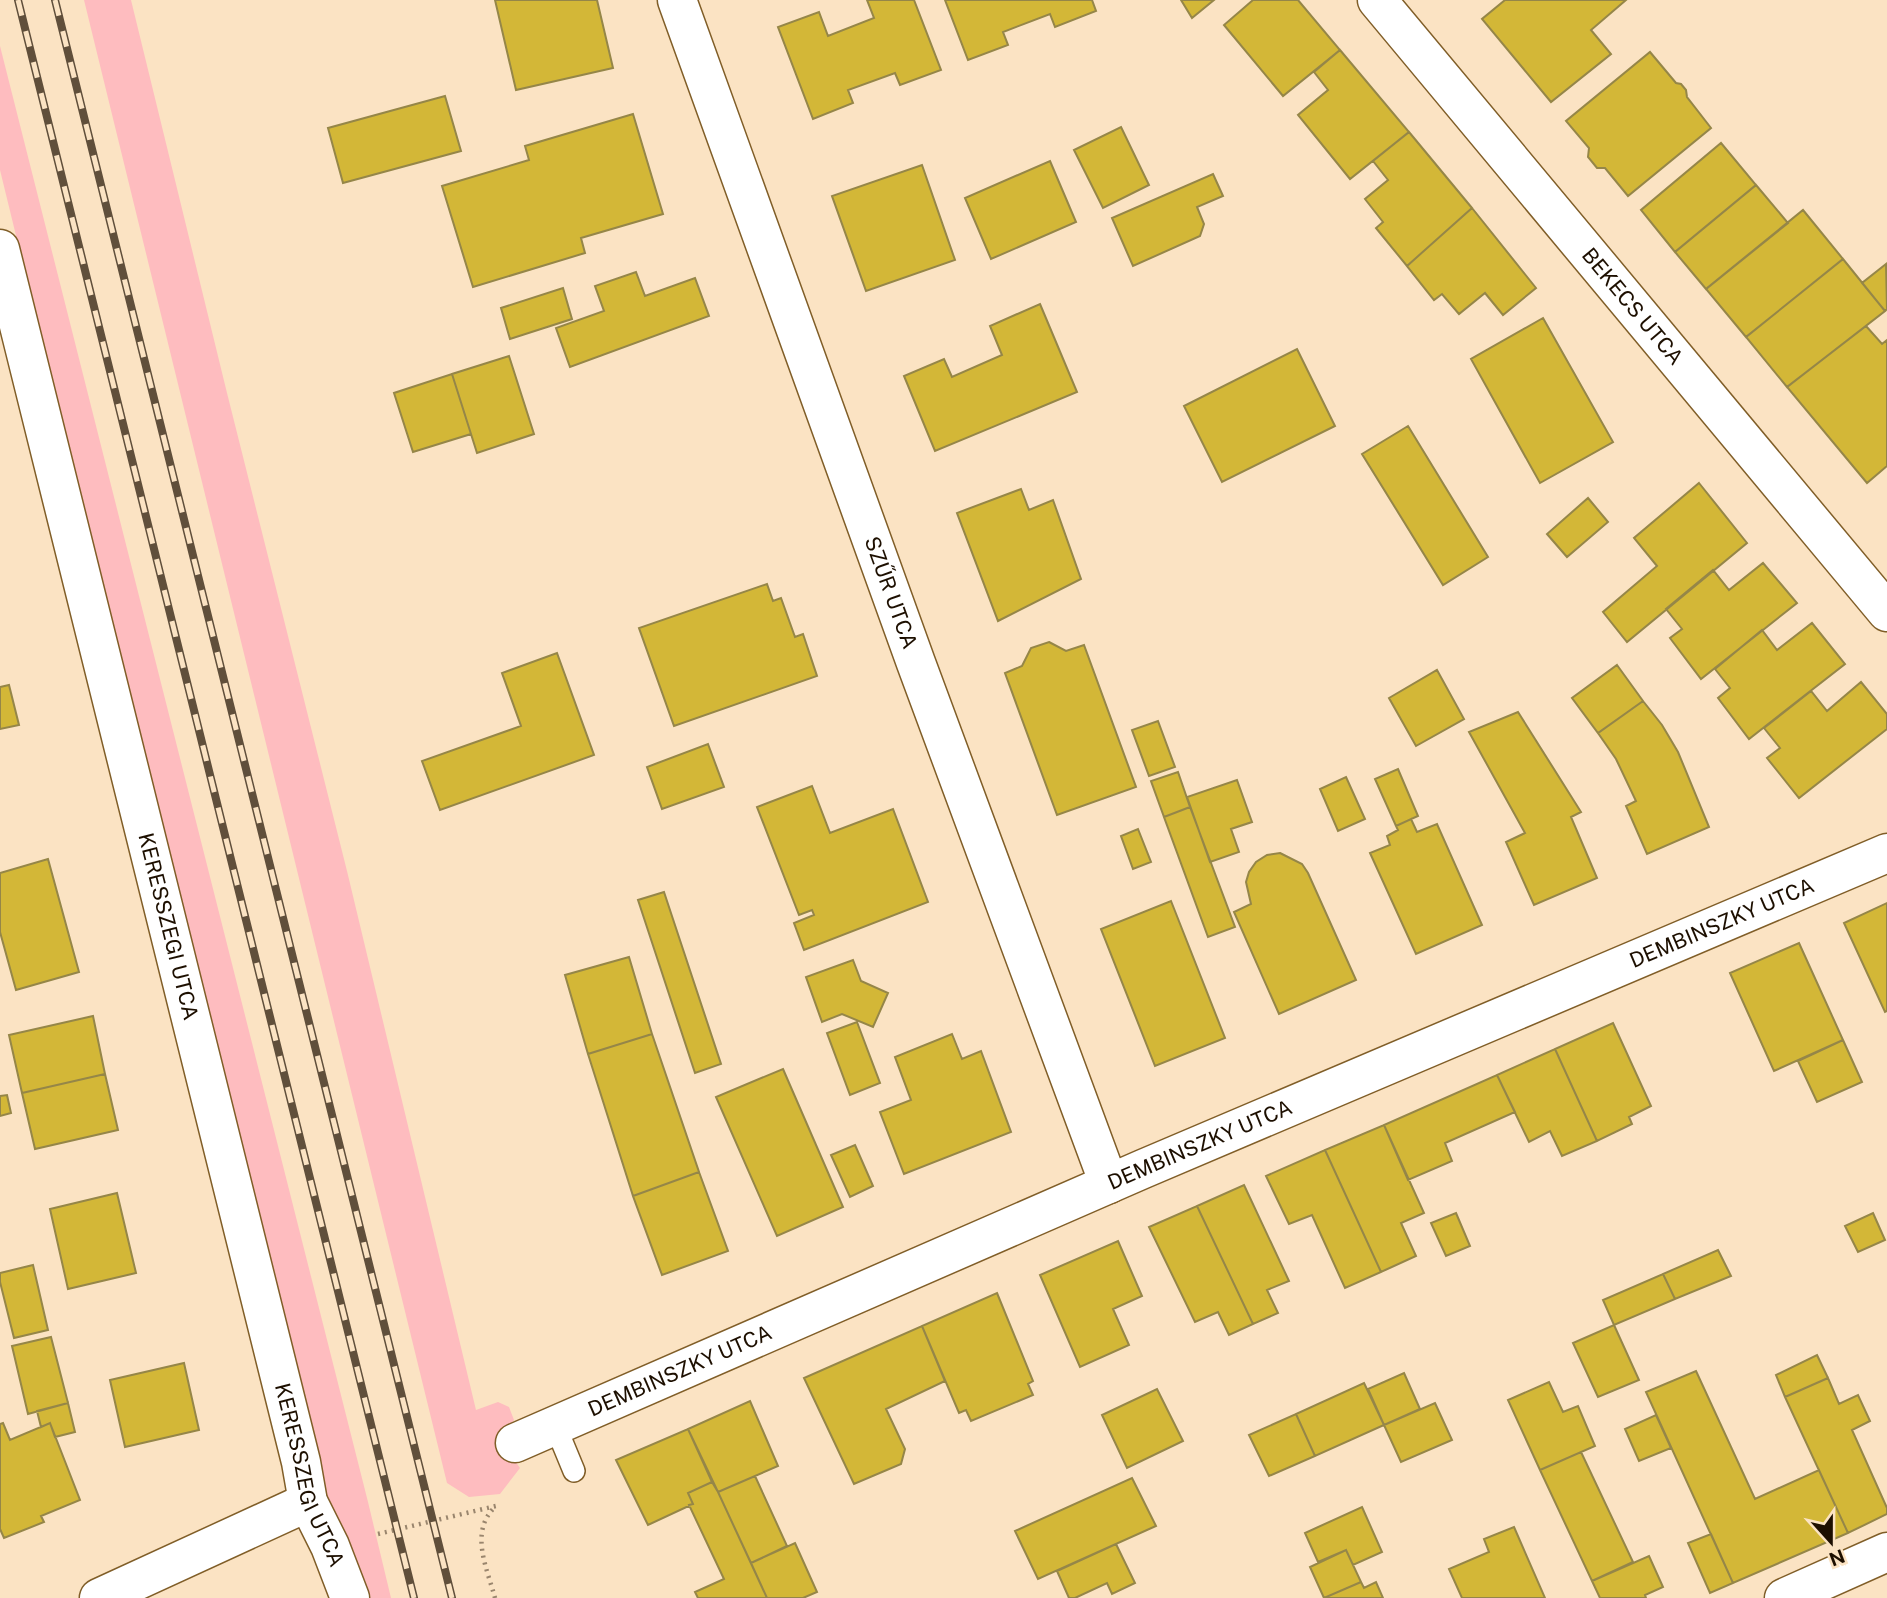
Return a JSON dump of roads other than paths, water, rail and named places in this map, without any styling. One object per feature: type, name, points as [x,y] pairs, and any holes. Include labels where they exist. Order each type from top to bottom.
[{"type":"street","name":"SZŰR UTCA","points":[[677,0],[920,676],[1110,1184]]},
{"type":"street","name":"BEKECS UTCA","points":[[1377,0],[1887,612]]},
{"type":"street","name":"KERESSZEGI UTCA","points":[[0,249],[301,1462],[308,1502],[351,1598]]},
{"type":"street","name":"DEMBINSZKY UTCA","points":[[515,1443],[1110,1184],[1887,853]]},
{"type":"street","points":[[99,1598],[308,1502]]},
{"type":"street","points":[[1784,1598],[1887,1552]]},
{"type":"lane","points":[[555,1425],[574,1471]]},
{"type":"railway","points":[[18,0],[414,1598]]},
{"type":"railway","points":[[55,0],[452,1598]]}]
